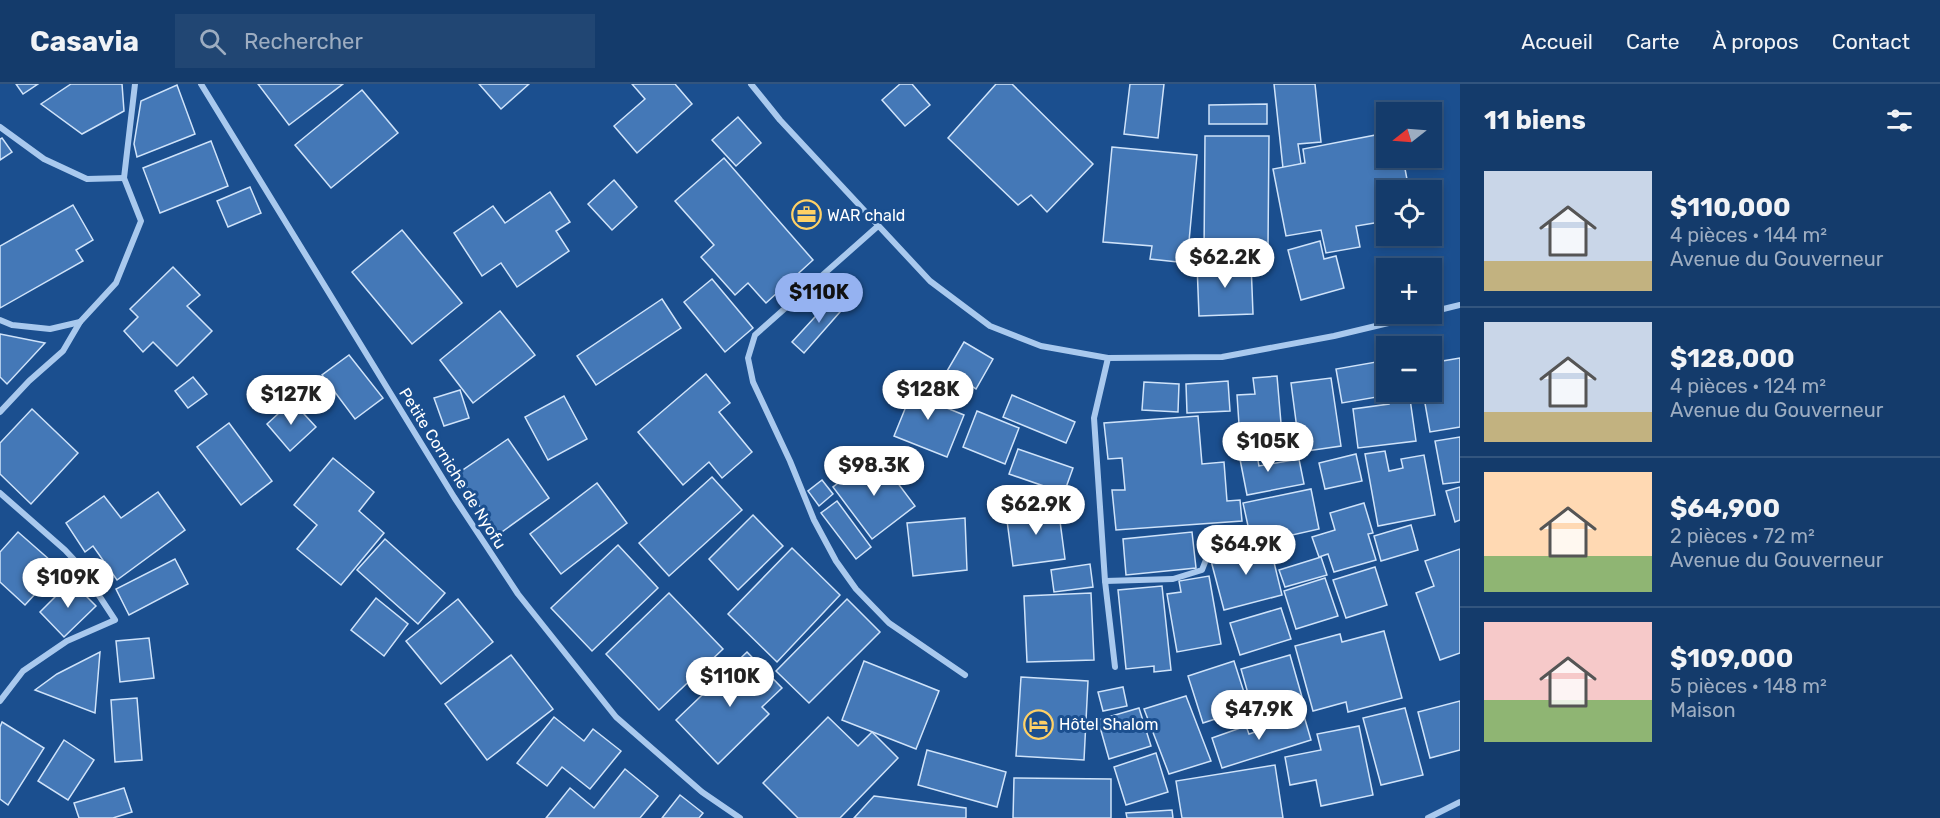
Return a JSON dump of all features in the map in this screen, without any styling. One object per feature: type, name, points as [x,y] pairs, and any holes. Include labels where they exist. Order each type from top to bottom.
[{"type":"street","points":[[0,412],[29,381],[63,351],[80,322],[116,283],[141,221],[124,178],[135,84]]},
{"type":"street","name":"Petite Corniche de Nyofu","points":[[201,84],[453,497],[518,594],[616,717],[702,792],[740,818]]},
{"type":"street","points":[[751,84],[780,120],[930,281],[990,326],[1041,346],[1108,358],[1222,357],[1384,324]]},
{"type":"street","points":[[0,127],[44,159],[87,179],[124,178]]},
{"type":"street","points":[[878,226],[755,335],[748,358],[753,382],[790,461],[814,520],[836,561],[856,589],[889,623],[965,675]]},
{"type":"street","points":[[1442,309],[1460,305]]},
{"type":"street","points":[[0,320],[12,325],[50,329],[80,322]]},
{"type":"street","points":[[1108,358],[1094,418],[1105,581],[1115,667]]},
{"type":"street","points":[[0,493],[65,549],[79,565],[115,620],[67,641],[23,671],[0,701]]},
{"type":"street","points":[[1105,581],[1173,579],[1202,570],[1209,552],[1246,542]]},
{"type":"street","points":[[1428,818],[1460,802]]},
{"type":"building","points":[[16,84],[38,84],[23,94]]},
{"type":"building","points":[[71,84],[122,84],[124,111],[82,134],[41,104]]},
{"type":"building","points":[[258,84],[343,84],[289,125]]},
{"type":"building","points":[[479,84],[529,84],[501,109]]},
{"type":"building","points":[[632,84],[675,84],[692,104],[637,153],[614,126],[645,99]]},
{"type":"building","points":[[900,84],[912,84],[930,105],[905,126],[882,100]]},
{"type":"building","points":[[996,84],[1012,84],[1093,164],[1047,212],[1031,195],[1018,205],[948,138]]},
{"type":"building","points":[[1130,84],[1164,84],[1158,138],[1124,134]]},
{"type":"building","points":[[1274,84],[1315,84],[1321,142],[1298,144],[1301,164],[1283,168]]},
{"type":"building","points":[[177,85],[195,134],[137,157],[134,144],[141,101]]},
{"type":"building","points":[[362,90],[398,133],[331,188],[295,145]]},
{"type":"building","points":[[1267,104],[1267,124],[1209,124],[1209,105]]},
{"type":"building","points":[[738,117],[761,143],[736,166],[712,140]]},
{"type":"building","points":[[1376,135],[1376,168],[1405,168],[1407,180],[1376,180],[1376,223],[1356,226],[1360,247],[1326,253],[1321,230],[1286,236],[1273,169],[1305,163],[1303,149]]},
{"type":"building","points":[[1205,136],[1269,136],[1268,245],[1247,244],[1248,254],[1204,253]]},
{"type":"building","points":[[2,138],[12,152],[0,160],[0,139]]},
{"type":"building","points":[[211,141],[228,186],[160,213],[143,168]]},
{"type":"building","points":[[1112,147],[1197,155],[1187,263],[1150,259],[1152,246],[1103,242]]},
{"type":"building","points":[[724,158],[813,260],[766,303],[748,283],[735,295],[701,257],[714,245],[675,201]]},
{"type":"building","points":[[614,180],[637,207],[612,230],[588,204]]},
{"type":"building","points":[[250,187],[261,213],[228,227],[217,201]]},
{"type":"building","points":[[550,192],[570,222],[556,231],[569,251],[517,287],[501,263],[482,276],[454,233],[493,206],[505,223]]},
{"type":"building","points":[[73,205],[93,240],[76,250],[83,261],[0,308],[0,246]]},
{"type":"building","points":[[402,230],[462,303],[412,344],[352,272]]},
{"type":"building","points":[[1320,241],[1324,259],[1336,256],[1344,288],[1301,300],[1288,250]]},
{"type":"building","points":[[1251,263],[1253,314],[1199,316],[1197,264]]},
{"type":"building","points":[[173,267],[200,295],[187,306],[212,331],[177,366],[153,342],[143,352],[124,331],[138,317],[130,309]]},
{"type":"building","points":[[712,279],[753,328],[725,352],[684,302]]},
{"type":"building","points":[[836,294],[847,304],[804,353],[792,342]]},
{"type":"building","points":[[662,299],[681,328],[596,385],[577,356]]},
{"type":"building","points":[[500,311],[535,355],[473,403],[440,360]]},
{"type":"building","points":[[0,334],[45,343],[7,384],[0,377]]},
{"type":"building","points":[[964,342],[993,359],[976,389],[947,371]]},
{"type":"building","points":[[349,355],[383,398],[355,419],[322,375]]},
{"type":"building","points":[[1460,358],[1460,427],[1430,432],[1425,402],[1442,402],[1442,361]]},
{"type":"building","points":[[1376,362],[1376,397],[1342,403],[1336,369]]},
{"type":"building","points":[[706,374],[730,403],[719,412],[752,452],[722,478],[709,462],[683,485],[638,432]]},
{"type":"building","points":[[1277,376],[1282,435],[1240,439],[1237,395],[1255,394],[1253,378]]},
{"type":"building","points":[[193,377],[207,394],[188,408],[175,391]]},
{"type":"building","points":[[918,377],[938,386],[932,402],[964,415],[947,457],[894,436]]},
{"type":"building","points":[[1331,378],[1341,446],[1300,452],[1291,383]]},
{"type":"building","points":[[1228,381],[1230,411],[1187,413],[1186,384]]},
{"type":"building","points":[[1144,382],[1179,384],[1178,412],[1142,410]]},
{"type":"building","points":[[460,390],[469,418],[444,426],[434,398]]},
{"type":"building","points":[[1012,395],[1075,422],[1066,443],[1003,417]]},
{"type":"building","points":[[564,396],[587,439],[548,460],[525,417]]},
{"type":"building","points":[[292,401],[316,427],[290,451],[267,424]]},
{"type":"building","points":[[1389,402],[1410,402],[1416,441],[1358,448],[1353,409],[1389,404]]},
{"type":"building","points":[[32,409],[78,453],[31,504],[0,474],[0,443]]},
{"type":"building","points":[[977,411],[1019,428],[1005,464],[963,447]]},
{"type":"building","points":[[1198,416],[1202,464],[1224,462],[1227,501],[1240,500],[1242,521],[1116,530],[1112,490],[1125,490],[1122,458],[1108,459],[1104,423]]},
{"type":"building","points":[[229,423],[272,481],[241,505],[197,447]]},
{"type":"building","points":[[1460,437],[1460,482],[1443,484],[1435,441]]},
{"type":"building","points":[[508,439],[549,498],[499,534],[457,474]]},
{"type":"building","points":[[1255,445],[1259,466],[1299,459],[1304,484],[1247,495],[1238,449]]},
{"type":"building","points":[[1018,449],[1073,468],[1064,493],[1009,474]]},
{"type":"building","points":[[1385,451],[1389,471],[1403,468],[1401,459],[1424,455],[1435,515],[1378,526],[1365,454]]},
{"type":"building","points":[[876,454],[915,506],[872,539],[833,487]]},
{"type":"building","points":[[1356,454],[1362,481],[1325,489],[1319,463]]},
{"type":"building","points":[[333,458],[374,492],[359,511],[384,533],[341,585],[297,549],[317,525],[294,505]]},
{"type":"building","points":[[712,477],[742,510],[669,576],[639,543]]},
{"type":"building","points":[[822,480],[833,494],[819,506],[808,491]]},
{"type":"building","points":[[597,483],[627,523],[561,574],[530,534]]},
{"type":"building","points":[[1460,487],[1460,520],[1455,522],[1446,491]]},
{"type":"building","points":[[1311,489],[1319,529],[1252,544],[1243,503]]},
{"type":"building","points":[[158,492],[185,530],[117,580],[93,546],[85,552],[66,523],[104,496],[121,518]]},
{"type":"building","points":[[837,501],[871,547],[856,559],[821,513]]},
{"type":"building","points":[[1364,503],[1373,533],[1368,534],[1376,560],[1334,572],[1328,554],[1319,557],[1312,537],[1335,530],[1330,513]]},
{"type":"building","points":[[1058,506],[1065,559],[1013,566],[1006,513]]},
{"type":"building","points":[[753,515],[783,546],[738,590],[709,559]]},
{"type":"building","points":[[965,518],[967,570],[913,576],[907,523]]},
{"type":"building","points":[[1411,525],[1418,550],[1381,561],[1374,536]]},
{"type":"building","points":[[18,532],[59,568],[25,605],[0,582],[0,552]]},
{"type":"building","points":[[1192,532],[1196,568],[1126,575],[1123,539]]},
{"type":"building","points":[[385,539],[445,593],[418,624],[357,570]]},
{"type":"building","points":[[1269,542],[1282,595],[1224,610],[1210,557]]},
{"type":"building","points":[[618,545],[658,588],[592,651],[551,608]]},
{"type":"building","points":[[792,548],[840,595],[777,662],[728,614]]},
{"type":"building","points":[[1460,549],[1460,653],[1440,660],[1416,593],[1434,586],[1425,561]]},
{"type":"building","points":[[1321,557],[1327,575],[1285,587],[1279,570]]},
{"type":"building","points":[[175,559],[188,584],[129,615],[116,589]]},
{"type":"building","points":[[1090,564],[1093,587],[1054,592],[1051,570]]},
{"type":"building","points":[[1375,567],[1387,605],[1346,618],[1333,580]]},
{"type":"building","points":[[1209,576],[1221,644],[1177,652],[1167,594],[1181,592],[1179,581]]},
{"type":"building","points":[[1325,578],[1338,616],[1296,629],[1284,591]]},
{"type":"building","points":[[71,581],[96,606],[64,637],[40,612]]},
{"type":"building","points":[[1162,586],[1171,670],[1154,672],[1154,666],[1126,669],[1118,590]]},
{"type":"building","points":[[669,593],[723,649],[659,710],[606,654]]},
{"type":"building","points":[[1091,593],[1094,660],[1027,662],[1024,596]]},
{"type":"building","points":[[376,598],[408,624],[384,656],[351,630]]},
{"type":"building","points":[[458,599],[493,642],[441,684],[406,641]]},
{"type":"building","points":[[847,599],[880,632],[809,703],[776,671]]},
{"type":"building","points":[[1281,608],[1291,639],[1240,655],[1230,623]]},
{"type":"building","points":[[1384,631],[1402,698],[1348,712],[1346,702],[1313,711],[1295,646],[1340,634],[1342,642]]},
{"type":"building","points":[[149,638],[154,678],[120,682],[116,641]]},
{"type":"building","points":[[100,652],[95,713],[35,690],[57,674]]},
{"type":"building","points":[[747,652],[782,688],[762,707],[769,714],[718,764],[676,720]]},
{"type":"building","points":[[511,655],[553,709],[487,760],[445,704]]},
{"type":"building","points":[[1290,655],[1306,711],[1257,725],[1241,669]]},
{"type":"building","points":[[864,661],[939,691],[916,749],[842,720]]},
{"type":"building","points":[[1234,661],[1249,708],[1203,723],[1188,676]]},
{"type":"building","points":[[1021,677],[1088,681],[1084,760],[1016,756]]},
{"type":"building","points":[[1123,687],[1127,706],[1103,711],[1098,692]]},
{"type":"building","points":[[1186,696],[1211,761],[1169,774],[1144,709]]},
{"type":"building","points":[[137,698],[142,760],[115,762],[111,700]]},
{"type":"building","points":[[1460,701],[1460,750],[1430,758],[1418,712]]},
{"type":"building","points":[[1139,708],[1151,746],[1109,759],[1098,720]]},
{"type":"building","points":[[1405,708],[1423,775],[1381,785],[1363,718]]},
{"type":"building","points":[[1304,716],[1311,740],[1222,768],[1212,738],[1246,726],[1249,734]]},
{"type":"building","points":[[554,717],[584,741],[593,729],[621,751],[590,789],[562,767],[547,786],[517,763]]},
{"type":"building","points":[[828,717],[858,746],[872,732],[898,758],[840,818],[798,818],[763,783]]},
{"type":"building","points":[[2,722],[44,748],[8,805],[0,799],[0,727]]},
{"type":"building","points":[[1359,726],[1373,795],[1321,806],[1316,780],[1290,785],[1285,757],[1321,750],[1317,734]]},
{"type":"building","points":[[64,740],[94,760],[68,800],[38,781]]},
{"type":"building","points":[[927,750],[1006,772],[997,807],[918,785]]},
{"type":"building","points":[[1156,753],[1168,792],[1126,805],[1114,767]]},
{"type":"building","points":[[1275,765],[1283,818],[1182,818],[1176,781]]},
{"type":"building","points":[[625,769],[658,796],[640,818],[546,818],[570,788],[594,808]]},
{"type":"building","points":[[1014,778],[1111,779],[1111,818],[1013,818]]},
{"type":"building","points":[[124,788],[132,812],[113,818],[79,818],[74,803]]},
{"type":"building","points":[[680,795],[703,813],[699,818],[662,818]]},
{"type":"building","points":[[874,796],[966,808],[966,818],[854,818]]},
{"type":"building","points":[[1172,810],[1173,818],[1127,818],[1126,813]]},
{"type":"place","name":"WAR chald","points":[[806,215]]},
{"type":"place","name":"Hôtel Shalom","points":[[1038,724]]}]
